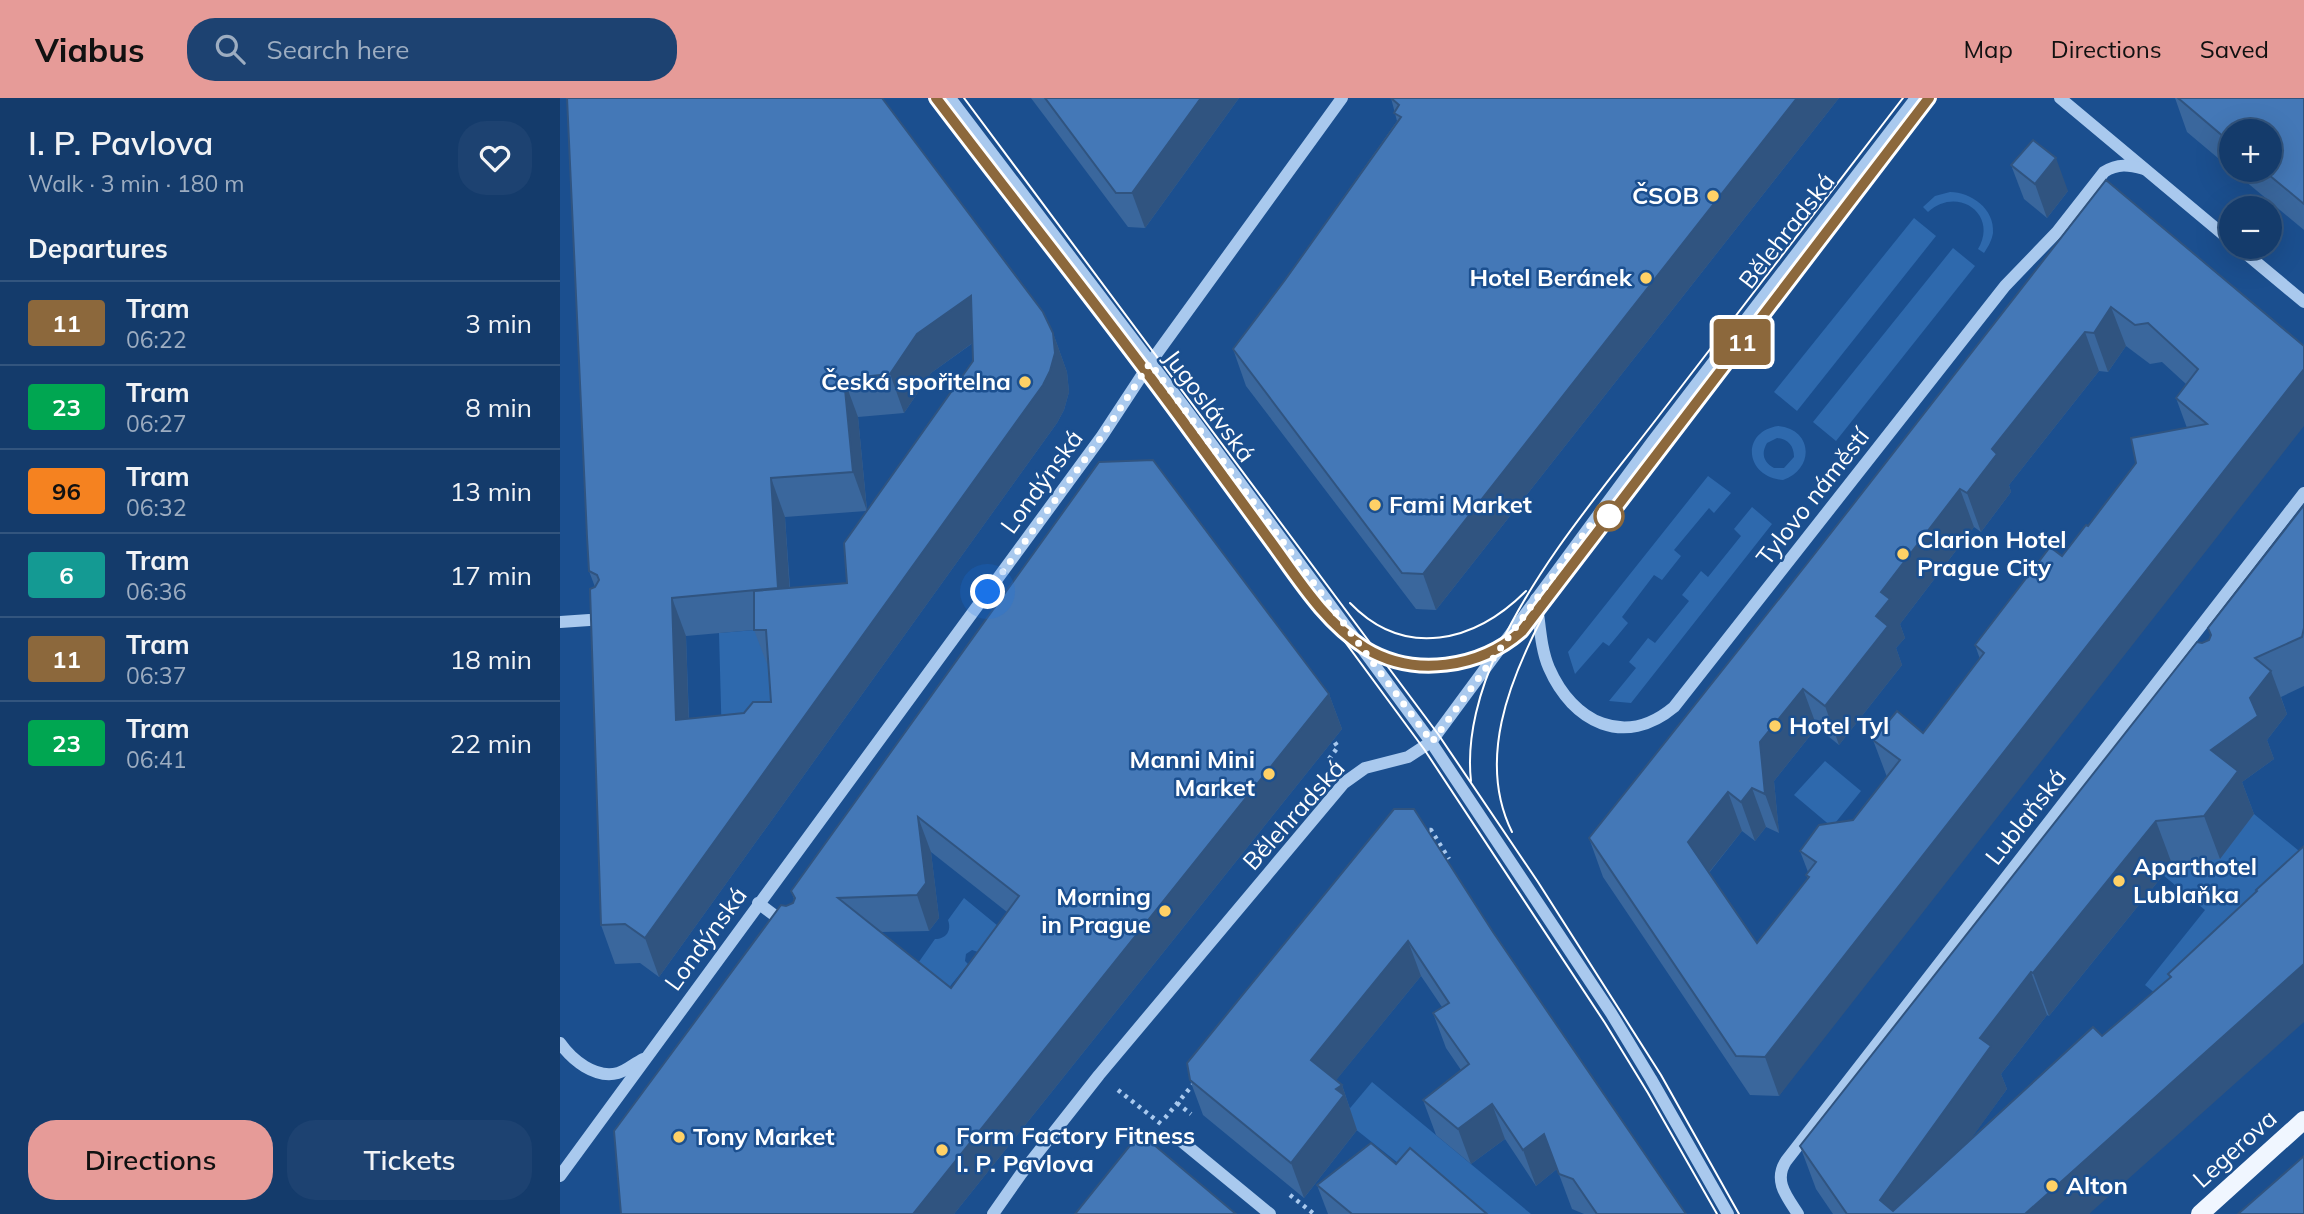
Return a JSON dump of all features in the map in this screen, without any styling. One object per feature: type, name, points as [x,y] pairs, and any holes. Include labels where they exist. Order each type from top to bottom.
[{"type":"main road","name":"Legerova","points":[[2200,1214],[2304,1121]]},
{"type":"street","name":"Jugoslávská","points":[[950,98],[1432,742],[1611,1013],[1728,1214]]},
{"type":"street","name":"Londýnská","points":[[560,1175],[1102,436],[1150,363],[1342,98]]},
{"type":"street","name":"Bělehradská","points":[[993,1214],[1021,1174],[1099,1076],[1344,783],[1365,768],[1409,757],[1432,742],[1652,442],[1916,98]]},
{"type":"street","points":[[2060,98],[2219,232]]},
{"type":"street","name":"Tylovo náměstí","points":[[1536,600],[1544,654],[1549,667],[1561,690],[1579,709],[1596,721],[1615,728],[1633,729],[1660,719],[1674,708],[2006,286],[2057,232],[2104,172],[2113,166],[2126,164],[2144,169]]},
{"type":"street","points":[[2252,259],[2304,302]]},
{"type":"street","name":"Lublaňská","points":[[1798,1214],[1781,1184],[1782,1167],[2185,654],[2304,493]]},
{"type":"street","points":[[560,622],[604,619]]},
{"type":"street","points":[[758,903],[799,933]]},
{"type":"street","name":"Londýnská","points":[[560,1043],[568,1055],[593,1072],[618,1073],[646,1057]]},
{"type":"street","points":[[1180,1140],[1270,1214]]},
{"type":"path","points":[[1418,830],[1431,830],[1449,859]]},
{"type":"path","points":[[1154,1131],[1203,1072]]},
{"type":"path","points":[[1099,1076],[1180,1140]]},
{"type":"shaded area","points":[[1950,192],[1966,195],[1980,203],[1990,216],[1993,233],[1984,253],[1978,249],[1983,236],[1983,225],[1972,207],[1951,201],[1939,204],[1928,212],[1923,207],[1935,196]]},
{"type":"shaded area","points":[[1914,218],[1936,236],[1797,411],[1774,392]]},
{"type":"shaded area","points":[[1953,248],[1975,266],[1836,441],[1813,422]]},
{"type":"shaded area","points":[[1778,426],[1790,429],[1798,434],[1806,450],[1801,467],[1783,480],[1770,477],[1755,463],[1753,445],[1757,437]],"holes":[[[1777,438],[1790,444],[1793,450],[1794,457],[1784,468],[1770,466],[1764,457],[1767,443]]]},
{"type":"shaded area","points":[[1708,476],[1731,493],[1714,513],[1709,508],[1674,550],[1681,556],[1662,580],[1654,575],[1622,617],[1628,623],[1609,646],[1603,642],[1575,674],[1568,652]]},
{"type":"shaded area","points":[[1752,507],[1772,524],[1631,703],[1609,701],[1636,668],[1629,662],[1648,638],[1655,643],[1689,601],[1682,595],[1701,571],[1708,577],[1741,536],[1734,529]]},
{"type":"shaded area","points":[[768,629],[775,741],[722,744],[719,633]]},
{"type":"shaded area","points":[[1825,761],[1861,791],[1832,827],[1794,795]]},
{"type":"shaded area","points":[[2254,814],[2304,855],[2173,1008],[2145,985],[2205,910],[2163,875],[2189,841]]},
{"type":"shaded area","points":[[964,898],[998,926],[978,952],[972,950],[966,954],[965,961],[968,964],[947,990],[916,966],[935,939],[947,934],[948,920]]},
{"type":"shaded area","points":[[1372,1082],[1531,1214],[1474,1214],[1422,1182],[1349,1124],[1346,1113]]},
{"type":"building","points":[[567,98],[882,98],[1043,312],[1053,333],[1055,353],[1043,385],[645,938],[625,924],[601,925],[590,589],[595,587],[599,580],[597,575],[589,571]],"holes":[[[971,296],[973,361],[844,543],[847,583],[754,591],[754,630],[766,630],[771,702],[753,702],[744,713],[676,720],[672,598],[778,588],[771,478],[853,472],[844,379],[890,374],[917,334]]]},
{"type":"building","points":[[1045,98],[1201,98],[1132,193],[1116,193]]},
{"type":"building","points":[[1391,98],[1797,98],[1423,574],[1402,573],[1233,349],[1401,117],[1394,113],[1399,105]]},
{"type":"building","points":[[2178,98],[2304,98],[2304,204],[2277,182],[2282,182],[2282,119],[2219,119],[2219,133]]},
{"type":"building","points":[[2033,140],[2056,158],[2035,184],[2011,165]]},
{"type":"building","points":[[2106,180],[2304,346],[2304,369],[1765,1057],[1736,1056],[1589,838]],"holes":[[[2111,307],[2135,325],[2148,323],[2198,369],[2176,398],[2207,424],[2131,438],[2136,463],[2062,556],[2050,547],[1975,645],[1984,653],[1923,733],[1897,711],[1873,740],[1900,760],[1853,820],[1819,825],[1800,851],[1816,862],[1806,875],[1809,877],[1757,943],[1688,842],[1728,792],[1741,802],[1752,788],[1765,794],[1760,742],[1803,689],[1825,706],[1888,626],[1876,616],[1890,599],[1881,592],[1960,489],[1967,493],[1997,454],[1992,449],[2085,332],[2094,333]]]},
{"type":"building","points":[[1153,460],[1329,694],[913,1214],[621,1214],[614,1131],[781,905],[793,903],[795,898],[791,891],[1099,462]],"holes":[[[918,817],[1019,896],[951,988],[838,898],[917,895],[926,883]]]},
{"type":"building","points":[[2304,505],[2302,637],[2255,658],[2271,671],[2250,698],[2258,716],[2211,750],[2238,771],[2204,816],[2156,821],[1980,1038],[1991,1046],[1880,1200],[1893,1211],[2093,1027],[2102,1036],[2171,977],[2168,974],[2304,846],[2304,964],[2025,1214],[1847,1214],[1800,1146],[2197,642],[2209,640],[2211,635],[2208,628]]},
{"type":"building","points":[[1394,809],[1414,809],[1493,932],[1686,1214],[1597,1214],[1573,1179],[1559,1174],[1544,1134],[1523,1150],[1492,1104],[1458,1129],[1423,1100],[1469,1064],[1433,1013],[1449,1003],[1408,941],[1311,1060],[1342,1085],[1336,1089],[1344,1095],[1291,1163],[1190,1080],[1187,1063]]},
{"type":"building","points":[[1140,1133],[1236,1214],[1075,1214]]},
{"type":"building","points":[[1371,1143],[1396,1164],[1410,1148],[1487,1214],[1352,1214],[1317,1185]]},
{"type":"building","points":[[2304,1156],[2304,1214],[2238,1214]]},
{"type":"tram line","points":[[936,98],[1175,411],[1424,749],[1605,1023],[1717,1214]]},
{"type":"tram line","name":"11","points":[[936,98],[1175,411],[1314,600],[1341,631],[1365,648],[1397,662],[1427,666],[1481,657],[1502,647],[1522,631],[1929,98]]},
{"type":"tram line","points":[[964,98],[1438,734],[1538,882],[1661,1075],[1739,1214]]},
{"type":"tram line","points":[[1471,781],[1471,747],[1480,696],[1499,648],[1532,587],[1593,500],[1903,98]]},
{"type":"tram line","points":[[1380,656],[1417,665],[1455,663],[1491,652],[1522,631],[1929,98]]},
{"type":"tram line","points":[[1350,603],[1371,621],[1394,632],[1416,638],[1440,638],[1485,622],[1526,591]]},
{"type":"tram line","points":[[1512,832],[1502,805],[1497,777],[1497,750],[1509,694],[1543,616]]},
{"type":"place","name":"ČSOB","points":[[1713,196]]},
{"type":"place","name":"Hotel Beránek","points":[[1646,278]]},
{"type":"place","name":"Česká spořitelna","points":[[1025,382]]},
{"type":"place","name":"Fami Market","points":[[1375,505]]},
{"type":"place","name":"Clarion Hotel Prague City","points":[[1903,554]]},
{"type":"place","name":"Hotel Tyl","points":[[1775,726]]},
{"type":"place","name":"Manni Mini Market","points":[[1269,774]]},
{"type":"place","name":"Aparthotel Lublaňka","points":[[2119,881]]},
{"type":"place","name":"Morning in Prague","points":[[1165,911]]},
{"type":"place","name":"Tony Market","points":[[679,1137]]},
{"type":"place","name":"Form Factory Fitness I. P. Pavlova","points":[[942,1150]]},
{"type":"place","name":"Alton","points":[[2052,1186]]},
{"type":"route","points":[[988,592],[1102,436],[1150,363],[1432,742],[1602,509],[1609,516]]}]
